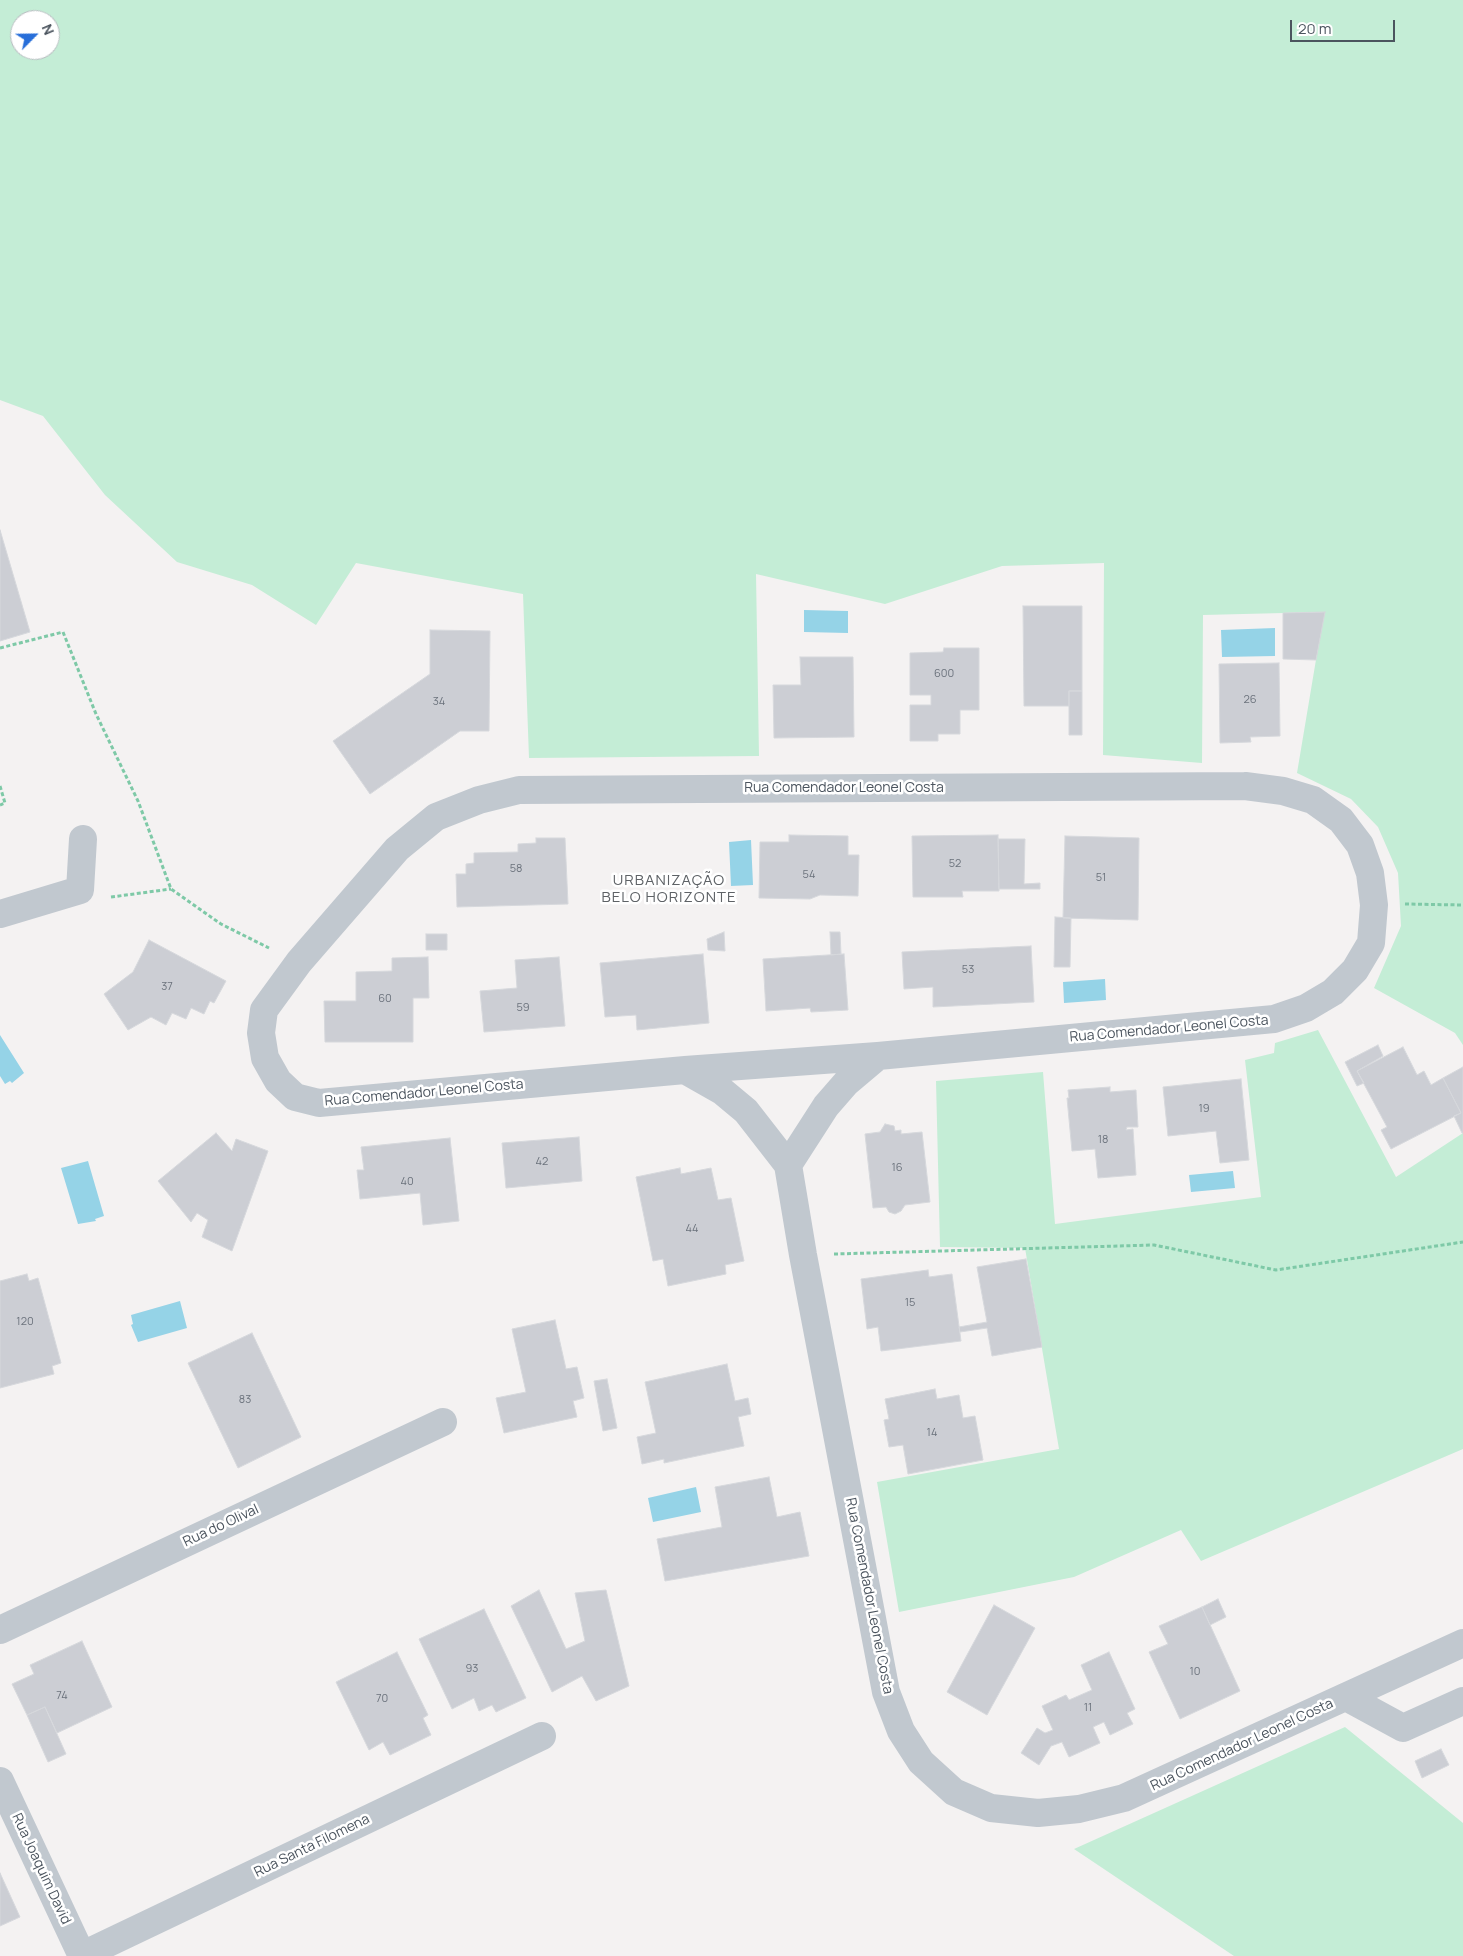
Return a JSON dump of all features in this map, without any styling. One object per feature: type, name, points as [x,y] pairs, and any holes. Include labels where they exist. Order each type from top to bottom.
[{"type":"street","name":"Rua Comendador Leonel Costa","points":[[1245,786],[1283,792],[1313,800],[1341,820],[1360,845],[1370,873],[1374,905],[1371,943],[1355,970],[1333,992],[1306,1008],[1274,1019],[878,1056],[685,1070],[319,1103],[295,1097],[278,1081],[265,1058],[261,1033],[264,1010],[299,962],[397,849],[436,817],[479,800],[519,790],[1245,786]]},
{"type":"street","points":[[0,914],[80,890],[83,838]]},
{"type":"street","points":[[788,1165],[826,1106],[846,1083],[878,1056]]},
{"type":"street","name":"Rua Comendador Leonel Costa","points":[[685,1070],[722,1091],[746,1111],[788,1165],[803,1255],[886,1692],[900,1731],[921,1762],[954,1792],[991,1808],[1038,1813],[1079,1809],[1124,1798],[1463,1643]]},
{"type":"street","name":"Rua do Olival","points":[[0,1630],[443,1422]]},
{"type":"street","points":[[1346,1697],[1403,1728],[1463,1700]]},
{"type":"street","name":"Rua Santa Filomena","points":[[82,1956],[542,1736]]},
{"type":"street","name":"Rua Joaquim David","points":[[0,1781],[82,1956]]},
{"type":"path","points":[[0,648],[63,632],[96,714],[138,800],[171,889],[221,924],[299,962]]},
{"type":"path","points":[[0,786],[5,804],[0,805]]},
{"type":"path","points":[[80,890],[100,898],[171,889]]},
{"type":"path","points":[[1374,905],[1463,905]]},
{"type":"path","points":[[803,1255],[1154,1245],[1276,1270],[1463,1242]]},
{"type":"green space","points":[[0,0],[1463,0],[1463,1045],[1455,1033],[1374,988],[1401,926],[1398,873],[1378,827],[1351,799],[1297,773],[1324,612],[1203,615],[1202,763],[1103,755],[1104,563],[1002,566],[885,604],[756,574],[759,756],[529,758],[523,594],[356,563],[316,625],[252,585],[177,562],[105,495],[43,416],[0,400]]},
{"type":"green space","points":[[1318,1030],[1396,1177],[1463,1133],[1463,1449],[1201,1561],[1181,1530],[1074,1577],[899,1612],[877,1482],[1059,1449],[1025,1248],[940,1247],[936,1081],[1043,1072],[1055,1224],[1261,1197],[1245,1060],[1274,1053],[1275,1043]]},
{"type":"green space","points":[[1345,1727],[1463,1823],[1463,1956],[1234,1956],[1074,1849]]},
{"type":"water","points":[[804,610],[848,611],[848,633],[804,632]]},
{"type":"water","points":[[1275,628],[1275,656],[1222,657],[1221,630]]},
{"type":"water","points":[[751,840],[753,885],[731,886],[729,842]]},
{"type":"water","points":[[1105,979],[1106,1000],[1064,1003],[1063,982]]},
{"type":"water","points":[[0,1035],[24,1073],[12,1083],[10,1081],[5,1084],[0,1076]]},
{"type":"water","points":[[88,1161],[104,1216],[95,1219],[96,1221],[78,1224],[61,1168]]},
{"type":"water","points":[[1233,1171],[1235,1188],[1191,1192],[1189,1175]]},
{"type":"water","points":[[180,1301],[187,1328],[138,1342],[131,1325],[133,1324],[131,1315]]},
{"type":"water","points":[[696,1487],[701,1512],[653,1522],[648,1498]]},
{"type":"building","points":[[0,530],[30,632],[0,641]]},
{"type":"building","points":[[1023,606],[1082,606],[1082,691],[1069,691],[1069,706],[1024,706]]},
{"type":"building","points":[[1325,612],[1316,660],[1283,659],[1283,613]]},
{"type":"building","points":[[430,630],[490,631],[489,731],[460,731],[370,794],[333,741],[430,674]]},
{"type":"building","points":[[944,648],[979,648],[979,710],[960,710],[960,734],[938,734],[938,741],[910,741],[910,705],[931,705],[931,695],[910,695],[910,653],[943,652]]},
{"type":"building","points":[[800,657],[853,657],[854,737],[774,738],[773,685],[801,685]]},
{"type":"building","points":[[1279,663],[1280,736],[1250,737],[1251,742],[1220,743],[1219,664]]},
{"type":"building","points":[[1069,691],[1082,691],[1082,735],[1069,735]]},
{"type":"building","points":[[789,835],[848,836],[848,855],[859,855],[858,896],[820,895],[810,899],[759,898],[760,842],[789,842]]},
{"type":"building","points":[[998,835],[999,891],[962,891],[963,897],[913,897],[912,836]]},
{"type":"building","points":[[1065,836],[1139,838],[1138,920],[1063,918]]},
{"type":"building","points":[[536,838],[565,838],[568,904],[457,907],[456,874],[466,874],[466,864],[474,863],[474,853],[518,852],[518,844],[536,843]]},
{"type":"building","points":[[998,839],[1025,839],[1024,884],[1040,883],[1040,889],[999,889]]},
{"type":"building","points":[[1055,917],[1071,918],[1070,967],[1054,967]]},
{"type":"building","points":[[724,932],[725,951],[708,950],[707,939]]},
{"type":"building","points":[[830,932],[840,932],[841,954],[831,955]]},
{"type":"building","points":[[426,934],[447,934],[447,950],[426,950]]},
{"type":"building","points":[[149,940],[226,981],[214,1003],[210,1001],[204,1014],[191,1008],[186,1019],[172,1013],[166,1025],[151,1017],[128,1030],[104,994],[133,972]]},
{"type":"building","points":[[1031,946],[1034,1002],[933,1007],[933,987],[904,989],[902,952]]},
{"type":"building","points":[[703,954],[709,1023],[637,1030],[636,1015],[605,1017],[600,963]]},
{"type":"building","points":[[844,954],[848,1010],[811,1012],[810,1008],[766,1011],[763,959]]},
{"type":"building","points":[[428,957],[429,998],[413,998],[413,1042],[325,1042],[324,1001],[356,1001],[356,972],[392,971],[392,958]]},
{"type":"building","points":[[559,957],[565,1026],[484,1032],[480,991],[517,988],[515,960]]},
{"type":"building","points":[[1378,1045],[1383,1056],[1357,1071],[1364,1083],[1357,1086],[1345,1062]]},
{"type":"building","points":[[1403,1047],[1417,1075],[1424,1071],[1431,1085],[1443,1078],[1461,1113],[1391,1149],[1381,1130],[1387,1127],[1357,1071]]},
{"type":"building","points":[[1463,1067],[1462,1133],[1454,1116],[1461,1113],[1443,1078]]},
{"type":"building","points":[[1241,1079],[1249,1160],[1220,1163],[1216,1131],[1168,1136],[1163,1087]]},
{"type":"building","points":[[1110,1087],[1110,1092],[1136,1090],[1138,1127],[1127,1127],[1126,1130],[1133,1129],[1136,1175],[1098,1178],[1095,1149],[1072,1151],[1067,1098],[1069,1098],[1068,1090]]},
{"type":"building","points":[[885,1124],[894,1126],[895,1131],[901,1130],[901,1134],[922,1132],[930,1202],[905,1205],[901,1211],[895,1214],[889,1212],[886,1207],[873,1208],[865,1134],[880,1132]]},
{"type":"building","points":[[216,1133],[232,1151],[236,1139],[268,1151],[232,1251],[202,1237],[208,1220],[197,1213],[191,1222],[158,1181]]},
{"type":"building","points":[[579,1137],[582,1181],[506,1188],[502,1143]]},
{"type":"building","points":[[450,1138],[459,1221],[423,1225],[420,1193],[360,1199],[357,1170],[364,1170],[361,1147]]},
{"type":"building","points":[[680,1168],[681,1174],[711,1168],[718,1200],[731,1198],[744,1261],[725,1265],[726,1274],[668,1286],[663,1259],[653,1261],[636,1177]]},
{"type":"building","points":[[1026,1259],[1042,1347],[992,1356],[987,1328],[960,1332],[959,1327],[987,1322],[977,1267]]},
{"type":"building","points":[[928,1270],[929,1277],[952,1274],[961,1341],[881,1351],[878,1327],[867,1329],[861,1279]]},
{"type":"building","points":[[27,1274],[29,1281],[38,1278],[61,1363],[52,1366],[54,1374],[0,1388],[0,1281]]},
{"type":"building","points":[[555,1320],[566,1369],[577,1367],[584,1398],[573,1401],[577,1417],[504,1433],[496,1398],[526,1392],[512,1329]]},
{"type":"building","points":[[252,1333],[301,1437],[238,1468],[188,1363]]},
{"type":"building","points":[[727,1364],[735,1401],[748,1398],[751,1414],[738,1417],[744,1446],[664,1463],[664,1459],[642,1464],[637,1437],[656,1433],[645,1382]]},
{"type":"building","points":[[607,1379],[617,1428],[603,1431],[594,1381]]},
{"type":"building","points":[[935,1389],[937,1399],[959,1395],[963,1418],[975,1416],[983,1460],[908,1474],[903,1445],[889,1447],[884,1420],[889,1419],[885,1399]]},
{"type":"building","points":[[769,1477],[777,1517],[800,1512],[809,1556],[665,1581],[657,1539],[722,1527],[715,1487]]},
{"type":"building","points":[[539,1590],[566,1649],[585,1641],[575,1593],[606,1590],[629,1686],[596,1701],[582,1676],[552,1692],[511,1606]]},
{"type":"building","points":[[1218,1599],[1226,1617],[1210,1625],[1202,1607]]},
{"type":"building","points":[[994,1605],[1035,1628],[987,1715],[947,1692]]},
{"type":"building","points":[[1202,1607],[1240,1691],[1180,1719],[1149,1652],[1168,1644],[1159,1626]]},
{"type":"building","points":[[484,1609],[526,1698],[496,1712],[492,1705],[479,1711],[474,1698],[452,1709],[419,1639]]},
{"type":"building","points":[[82,1641],[112,1707],[57,1733],[45,1707],[27,1715],[12,1684],[34,1674],[30,1665]]},
{"type":"building","points":[[397,1652],[428,1715],[423,1718],[431,1735],[390,1755],[383,1742],[369,1750],[336,1682]]},
{"type":"building","points":[[1109,1652],[1135,1709],[1127,1713],[1133,1724],[1110,1735],[1104,1722],[1093,1727],[1100,1743],[1069,1757],[1062,1742],[1051,1746],[1039,1765],[1021,1753],[1037,1728],[1045,1733],[1053,1730],[1042,1706],[1066,1695],[1069,1700],[1092,1690],[1081,1665]]},
{"type":"building","points":[[45,1707],[66,1754],[48,1762],[27,1715]]},
{"type":"building","points":[[1441,1749],[1449,1765],[1422,1778],[1415,1761]]},
{"type":"building","points":[[0,1873],[20,1917],[0,1926]]},
{"type":"district","name":"URBANIZAÇÃO BELO HORIZONTE","points":[[669,890]]}]
